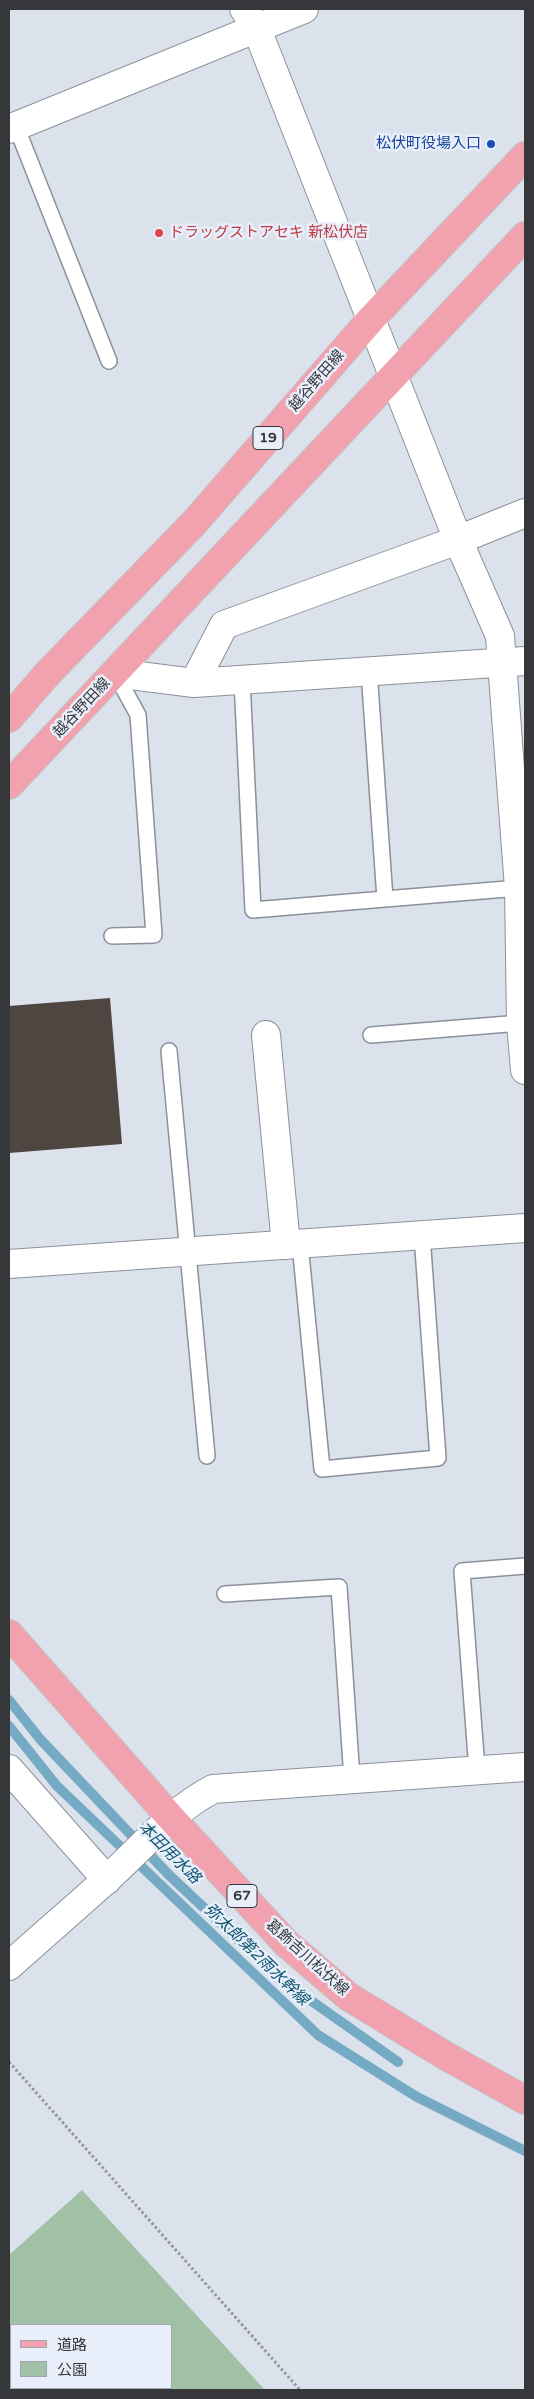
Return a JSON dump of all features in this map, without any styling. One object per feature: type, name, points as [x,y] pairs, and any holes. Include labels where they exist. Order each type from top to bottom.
[{"type":"main road","name":"越谷野田線","points":[[9,718],[49,672],[194,523],[372,318],[525,156]]},
{"type":"main road","name":"越谷野田線","points":[[9,785],[525,236]]},
{"type":"main road","name":"葛飾吉川松伏線","points":[[9,1634],[171,1818],[286,1943],[349,1996],[446,2056],[525,2100]]},
{"type":"street","points":[[12,127],[250,18],[304,9]]},
{"type":"street","points":[[250,18],[372,318],[393,377],[458,540],[513,662],[521,1023],[525,1070]]},
{"type":"street","points":[[194,683],[224,625],[458,540],[525,513]]},
{"type":"street","points":[[115,673],[194,683],[513,662]]},
{"type":"street","points":[[266,1035],[293,1244]]},
{"type":"street","points":[[9,1264],[525,1228]]},
{"type":"street","points":[[9,1966],[107,1880],[171,1818],[192,1801],[213,1790],[525,1767]]},
{"type":"street","points":[[9,1769],[107,1880]]},
{"type":"lane","points":[[12,127],[110,361]]},
{"type":"lane","points":[[369,671],[385,899]]},
{"type":"lane","points":[[112,936],[154,935],[138,715],[115,673]]},
{"type":"lane","points":[[242,680],[253,910],[519,888]]},
{"type":"lane","points":[[371,1035],[521,1023]]},
{"type":"lane","points":[[169,1051],[186,1252],[207,1456]]},
{"type":"lane","points":[[293,1244],[322,1469],[438,1458],[422,1235]]},
{"type":"lane","points":[[477,1770],[462,1571],[525,1566]]},
{"type":"lane","points":[[225,1594],[339,1587],[352,1780]]},
{"type":"path","points":[[9,2062],[300,2390]]},
{"type":"green space","points":[[82,2190],[265,2390],[9,2390],[9,2255]]},
{"type":"building","points":[[110,998],[122,1144],[9,1153],[9,1006]]},
{"type":"waterway","name":"本田用水路","points":[[9,1700],[40,1739],[170,1876],[279,1978],[398,2062]]},
{"type":"waterway","name":"弥太郎第2雨水幹線","points":[[9,1726],[57,1786],[318,2035],[417,2097],[525,2151]]},
{"type":"place","name":"松伏町役場入口","points":[[491,144]]},
{"type":"place","name":"ドラッグストアセキ 新松伏店","points":[[159,233]]}]
